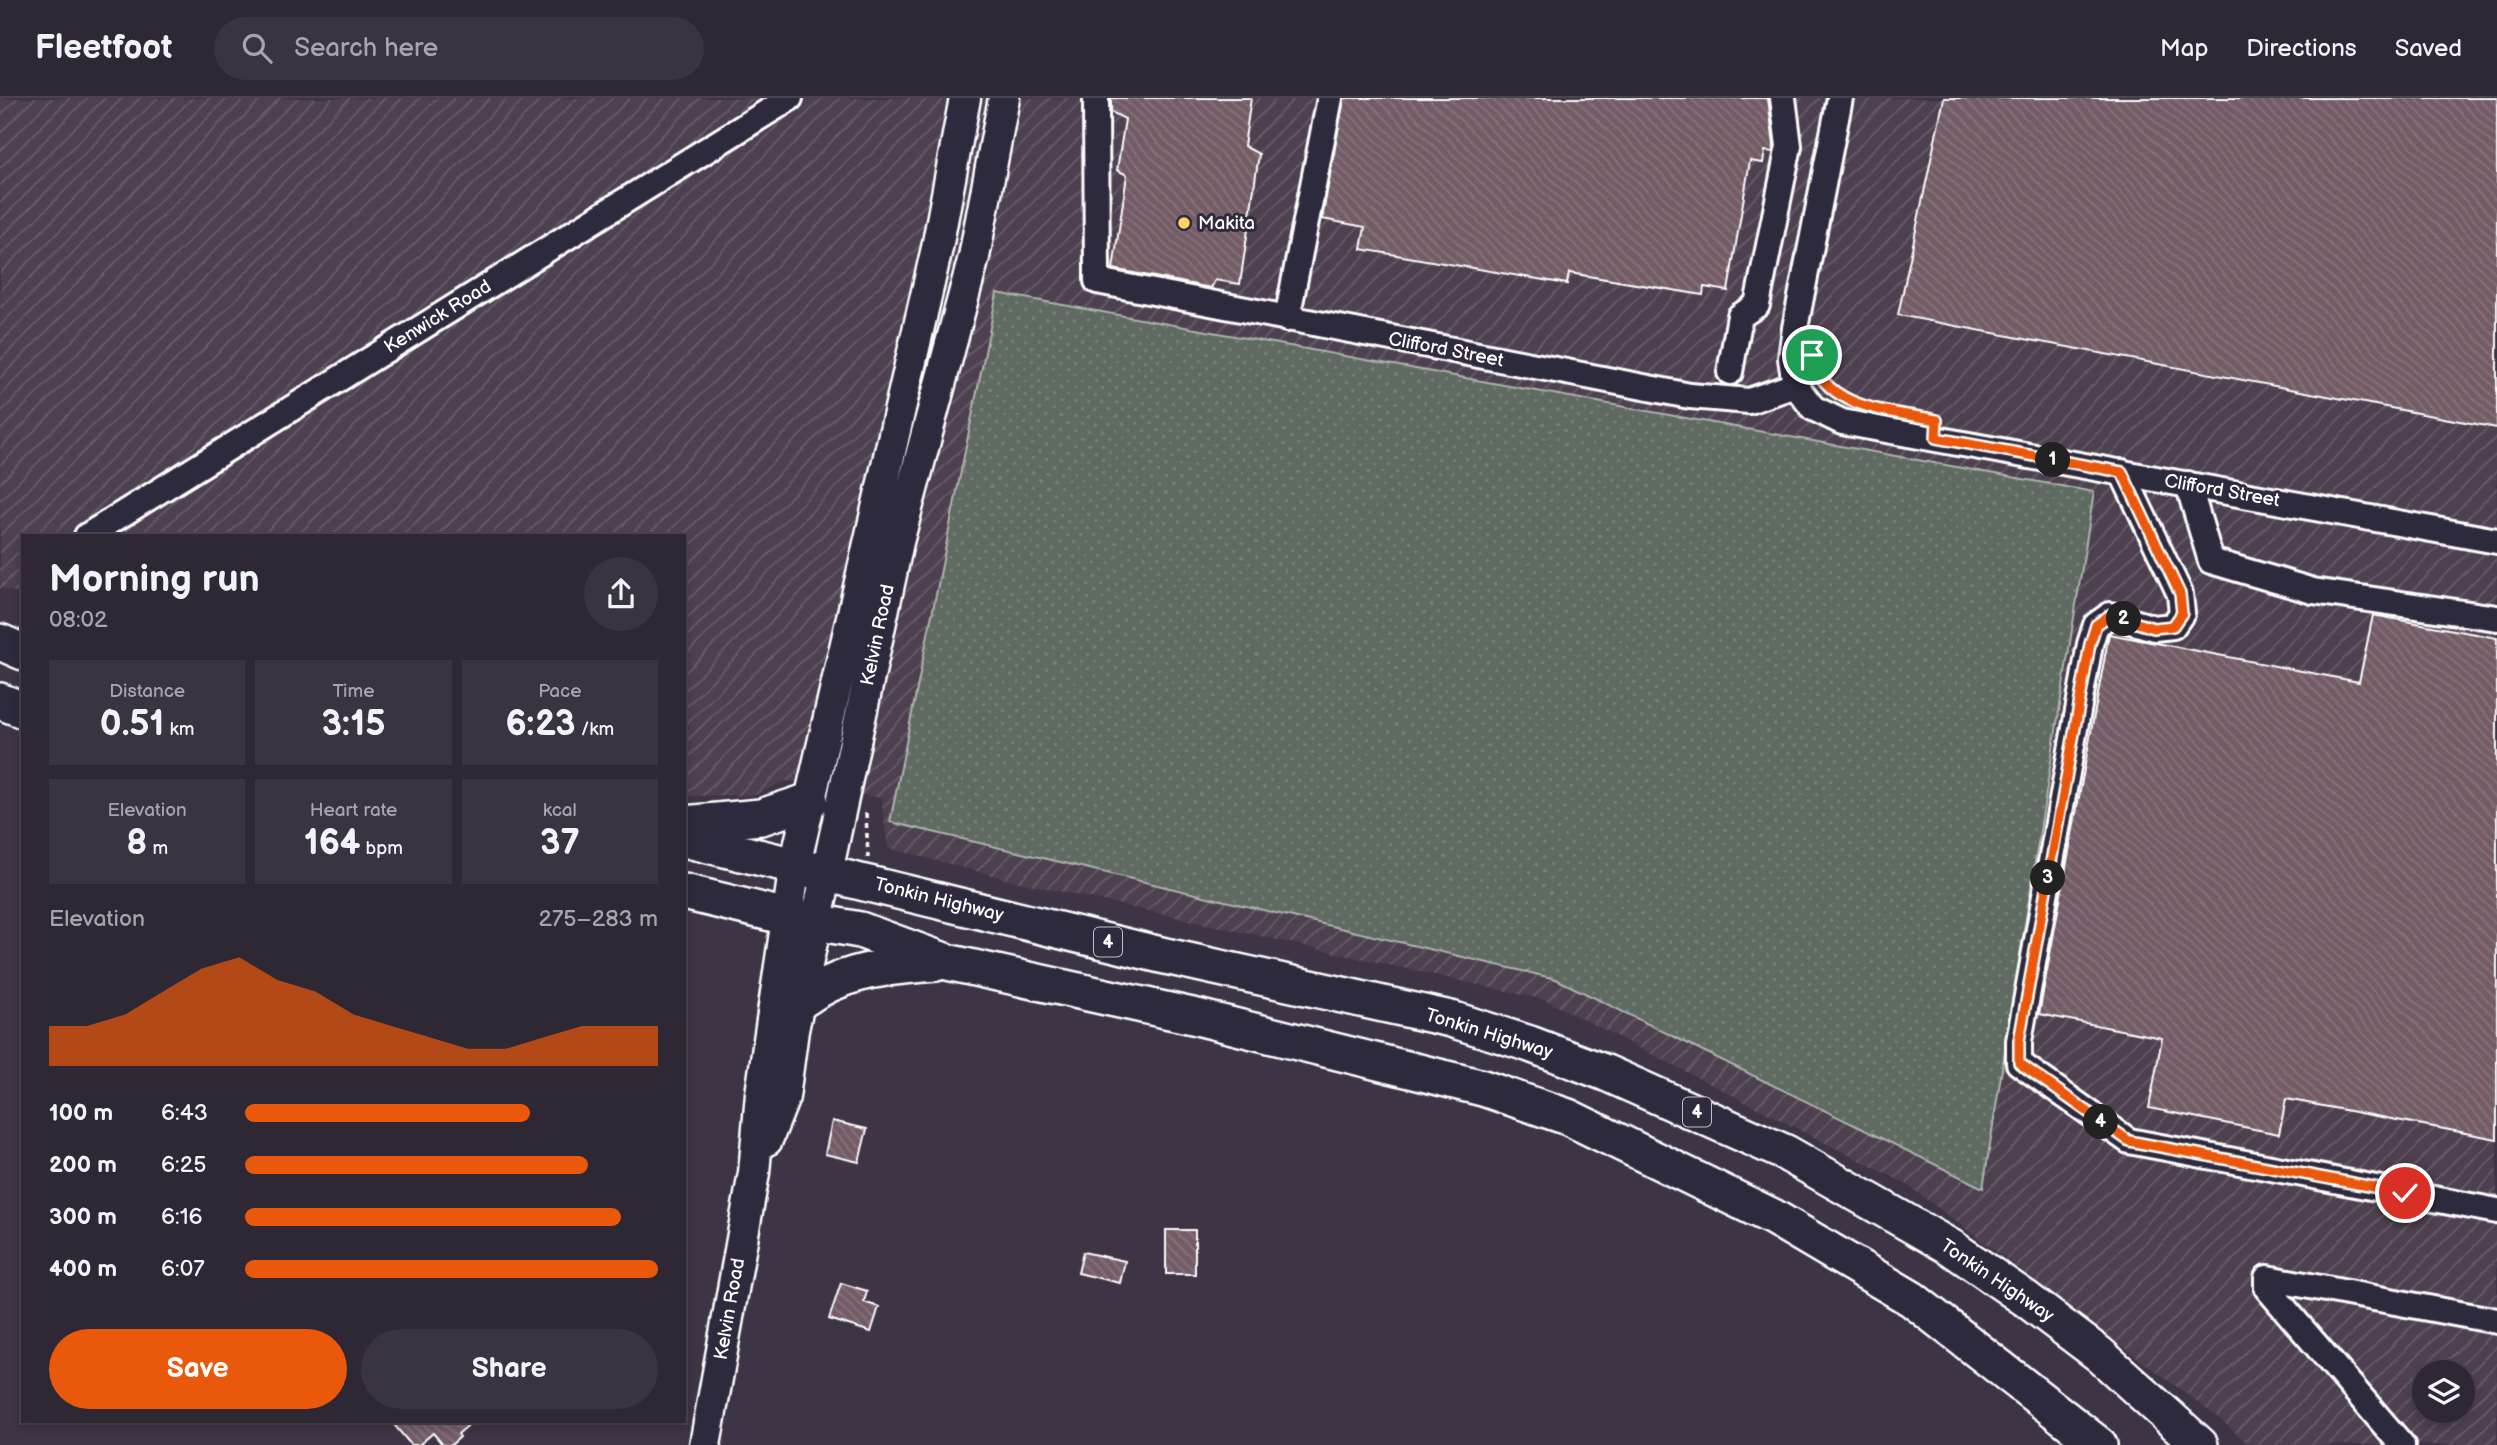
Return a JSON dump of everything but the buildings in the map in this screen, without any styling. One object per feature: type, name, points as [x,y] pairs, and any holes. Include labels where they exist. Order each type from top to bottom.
[{"type":"highway","points":[[0,642],[21,651]]},
{"type":"highway","points":[[0,701],[21,709]]},
{"type":"highway","points":[[686,824],[761,817],[810,801]]},
{"type":"highway","name":"Tonkin Highway","points":[[686,839],[1148,951],[1451,1019],[1530,1044],[1630,1083],[1786,1153],[1952,1248],[2026,1298],[2099,1354],[2200,1445]]},
{"type":"highway","points":[[686,892],[860,930],[947,962],[1197,1017],[1457,1082],[1568,1117],[1773,1217],[1912,1299],[2099,1445]]},
{"type":"highway","points":[[799,1002],[843,975],[896,966],[947,962]]},
{"type":"main road","name":"Kelvin Road","points":[[812,869],[810,801],[937,248],[965,98]]},
{"type":"main road","name":"Kelvin Road","points":[[705,1445],[754,1172],[761,1094],[812,869],[974,257],[1004,98]]},
{"type":"main road","name":"Kelvin Road","points":[[754,1172],[784,1097],[799,1002],[802,919]]},
{"type":"street","name":"Kenwick Road","points":[[90,534],[790,98]]},
{"type":"street","name":"Clifford Street","points":[[1096,98],[1097,281],[1690,396],[1749,401],[1795,384],[1813,408],[1842,422],[2497,541]]},
{"type":"street","points":[[1287,319],[1330,98]]},
{"type":"street","points":[[1730,372],[1740,316],[1756,304],[1789,146],[1783,98]]},
{"type":"street","points":[[1795,384],[1791,358],[1795,328],[1840,98]]},
{"type":"street","points":[[2122,472],[2180,594],[2182,613],[2173,626],[2154,628],[2110,615],[2096,625],[2090,644],[2019,1041],[2019,1063],[2129,1141],[2497,1210]]},
{"type":"street","points":[[2188,484],[2211,561],[2313,591],[2497,618]]},
{"type":"street","points":[[2402,1445],[2267,1288],[2267,1278],[2497,1321]]},
{"type":"path","points":[[1815,369],[1830,389],[1841,396]]},
{"type":"shaded area","points":[[0,98],[2497,98],[2497,1445],[2249,1445],[2221,1420],[1906,1184],[1545,1000],[1014,881],[888,848],[881,798],[786,781],[755,795],[686,796],[686,534],[21,534],[21,594],[0,588]]},
{"type":"shaded area","points":[[997,293],[2094,492],[1983,1188],[1556,979],[890,822]]},
{"type":"place","name":"Makita","points":[[1184,223]]},
{"type":"route","points":[[1812,355],[1815,369],[1830,389],[1853,403],[1937,420],[1936,438],[2122,472],[2180,594],[2182,613],[2173,626],[2154,628],[2110,615],[2096,625],[2090,644],[2019,1041],[2019,1063],[2129,1141],[2405,1193]]}]
